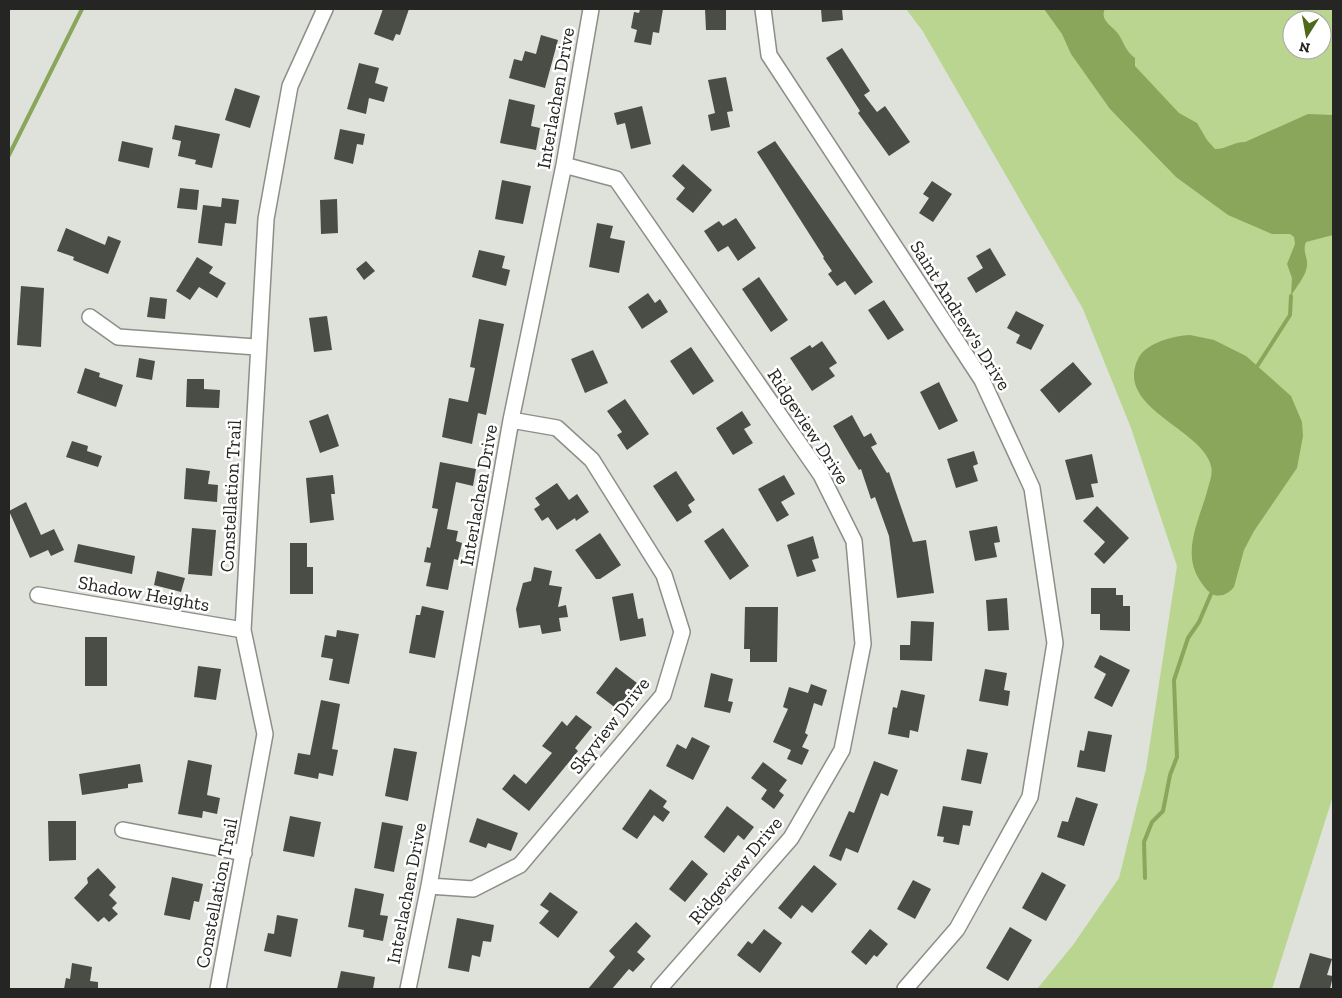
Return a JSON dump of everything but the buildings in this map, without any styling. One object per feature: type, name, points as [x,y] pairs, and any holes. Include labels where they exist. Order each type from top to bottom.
[{"type":"street","name":"Constellation Trail","points":[[218,989],[265,734],[243,630],[266,219],[290,86],[325,9]]},
{"type":"street","name":"Interlachen Drive","points":[[408,989],[429,886],[511,420],[564,165],[591,9]]},
{"type":"street","name":"Saint Andrew's Drive","points":[[763,9],[769,54],[982,380],[1032,488],[1055,642],[1030,797],[956,929],[905,989]]},
{"type":"street","name":"Ridgeview Drive","points":[[564,165],[616,179],[821,476],[854,541],[863,644],[842,750],[791,838],[659,989]]},
{"type":"street","points":[[90,317],[118,337],[258,347]]},
{"type":"street","name":"Skyview Drive","points":[[429,886],[473,889],[520,865],[663,695],[682,632],[664,575],[592,460],[557,428],[511,420]]},
{"type":"street","name":"Shadow Heights","points":[[38,595],[243,630]]},
{"type":"street","points":[[123,830],[244,853]]},
{"type":"shaded area","points":[[906,9],[1333,9],[1333,796],[1272,989],[1037,989],[1073,945],[1119,878],[1146,769],[1177,566],[1131,428],[1083,309],[922,30]]},
{"type":"shaded area","points":[[1044,9],[1105,9],[1105,20],[1119,35],[1127,50],[1135,58],[1135,66],[1179,113],[1197,123],[1215,149],[1245,142],[1308,114],[1333,115],[1333,235],[1306,242],[1306,270],[1291,296],[1292,278],[1287,264],[1295,244],[1294,237],[1290,234],[1272,234],[1228,215],[1176,177],[1110,109],[1071,54],[1062,34]]},
{"type":"shaded area","points":[[1190,335],[1214,340],[1246,356],[1291,396],[1302,422],[1303,436],[1297,468],[1254,531],[1244,550],[1234,587],[1223,595],[1214,595],[1208,591],[1195,571],[1192,559],[1194,536],[1210,480],[1211,466],[1204,452],[1192,440],[1148,404],[1138,390],[1134,375],[1139,357],[1149,347],[1169,338]]},
{"type":"waterway","points":[[9,155],[82,9]]},
{"type":"waterway","points":[[1258,365],[1290,315],[1291,296]]},
{"type":"waterway","points":[[1145,878],[1144,842],[1152,822],[1163,811],[1170,775],[1177,757],[1174,680],[1188,638],[1199,622],[1211,594]]}]
